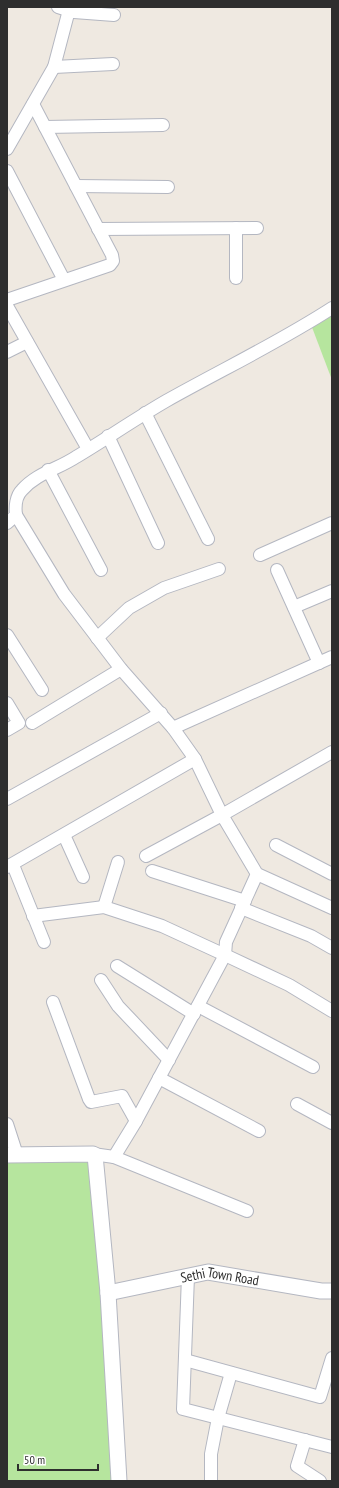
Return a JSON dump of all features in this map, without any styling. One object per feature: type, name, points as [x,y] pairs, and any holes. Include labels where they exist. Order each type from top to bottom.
[{"type":"street","points":[[7,149],[54,66],[64,9],[114,15]]},
{"type":"street","points":[[54,66],[113,64]]},
{"type":"street","points":[[7,300],[110,265],[113,261],[112,255],[33,104]]},
{"type":"street","points":[[45,127],[163,125]]},
{"type":"street","points":[[7,171],[64,280]]},
{"type":"street","points":[[76,186],[168,187]]},
{"type":"street","points":[[236,228],[236,278]]},
{"type":"street","points":[[98,229],[257,228]]},
{"type":"street","points":[[7,306],[88,449]]},
{"type":"street","points":[[332,308],[268,347],[108,436],[75,458],[48,470],[32,480],[21,491],[12,519],[64,594],[97,638],[121,669],[161,713],[195,759],[222,815],[257,874],[332,908]]},
{"type":"street","points":[[7,352],[28,342]]},
{"type":"street","points":[[146,414],[208,539]]},
{"type":"street","points":[[108,436],[158,544]]},
{"type":"street","points":[[48,470],[100,570]]},
{"type":"street","points":[[260,555],[332,523]]},
{"type":"street","points":[[97,638],[129,608],[164,588],[218,568]]},
{"type":"street","points":[[277,570],[319,663]]},
{"type":"street","points":[[294,607],[332,591]]},
{"type":"street","points":[[7,634],[42,690]]},
{"type":"street","points":[[173,728],[332,657]]},
{"type":"street","points":[[32,723],[121,669]]},
{"type":"street","points":[[7,703],[19,723],[7,730]]},
{"type":"street","points":[[7,799],[161,713]]},
{"type":"street","points":[[146,856],[222,815],[332,752]]},
{"type":"street","points":[[44,942],[10,866],[195,759]]},
{"type":"street","points":[[64,835],[83,877]]},
{"type":"street","points":[[276,845],[332,874]]},
{"type":"street","points":[[104,907],[118,862]]},
{"type":"street","points":[[152,871],[243,905],[311,936],[332,948]]},
{"type":"street","points":[[114,1157],[136,1121],[225,955],[226,942],[257,874]]},
{"type":"street","points":[[33,916],[104,907],[162,926],[289,985],[332,1011]]},
{"type":"street","points":[[117,966],[196,1010],[313,1067]]},
{"type":"street","points":[[100,980],[118,1006],[169,1060]]},
{"type":"street","points":[[53,1002],[91,1102],[122,1096],[136,1121]]},
{"type":"street","points":[[159,1078],[259,1131]]},
{"type":"street","points":[[297,1104],[332,1123]]},
{"type":"street","points":[[7,1124],[12,1155],[93,1154],[114,1157],[247,1211]]},
{"type":"street","points":[[93,1154],[96,1158],[108,1293],[119,1481]]},
{"type":"street","name":"Sethi Town Road","points":[[108,1293],[208,1272],[321,1291],[332,1291]]},
{"type":"street","points":[[188,1276],[184,1410],[332,1447]]},
{"type":"street","points":[[185,1360],[320,1397],[332,1358]]},
{"type":"street","points":[[211,1481],[211,1454],[218,1418],[231,1373]]},
{"type":"street","points":[[305,1440],[297,1466],[320,1481]]},
{"type":"green space","points":[[332,308],[332,380],[310,322]]},
{"type":"green space","points":[[93,1154],[124,1481],[7,1481],[7,1156]]}]
